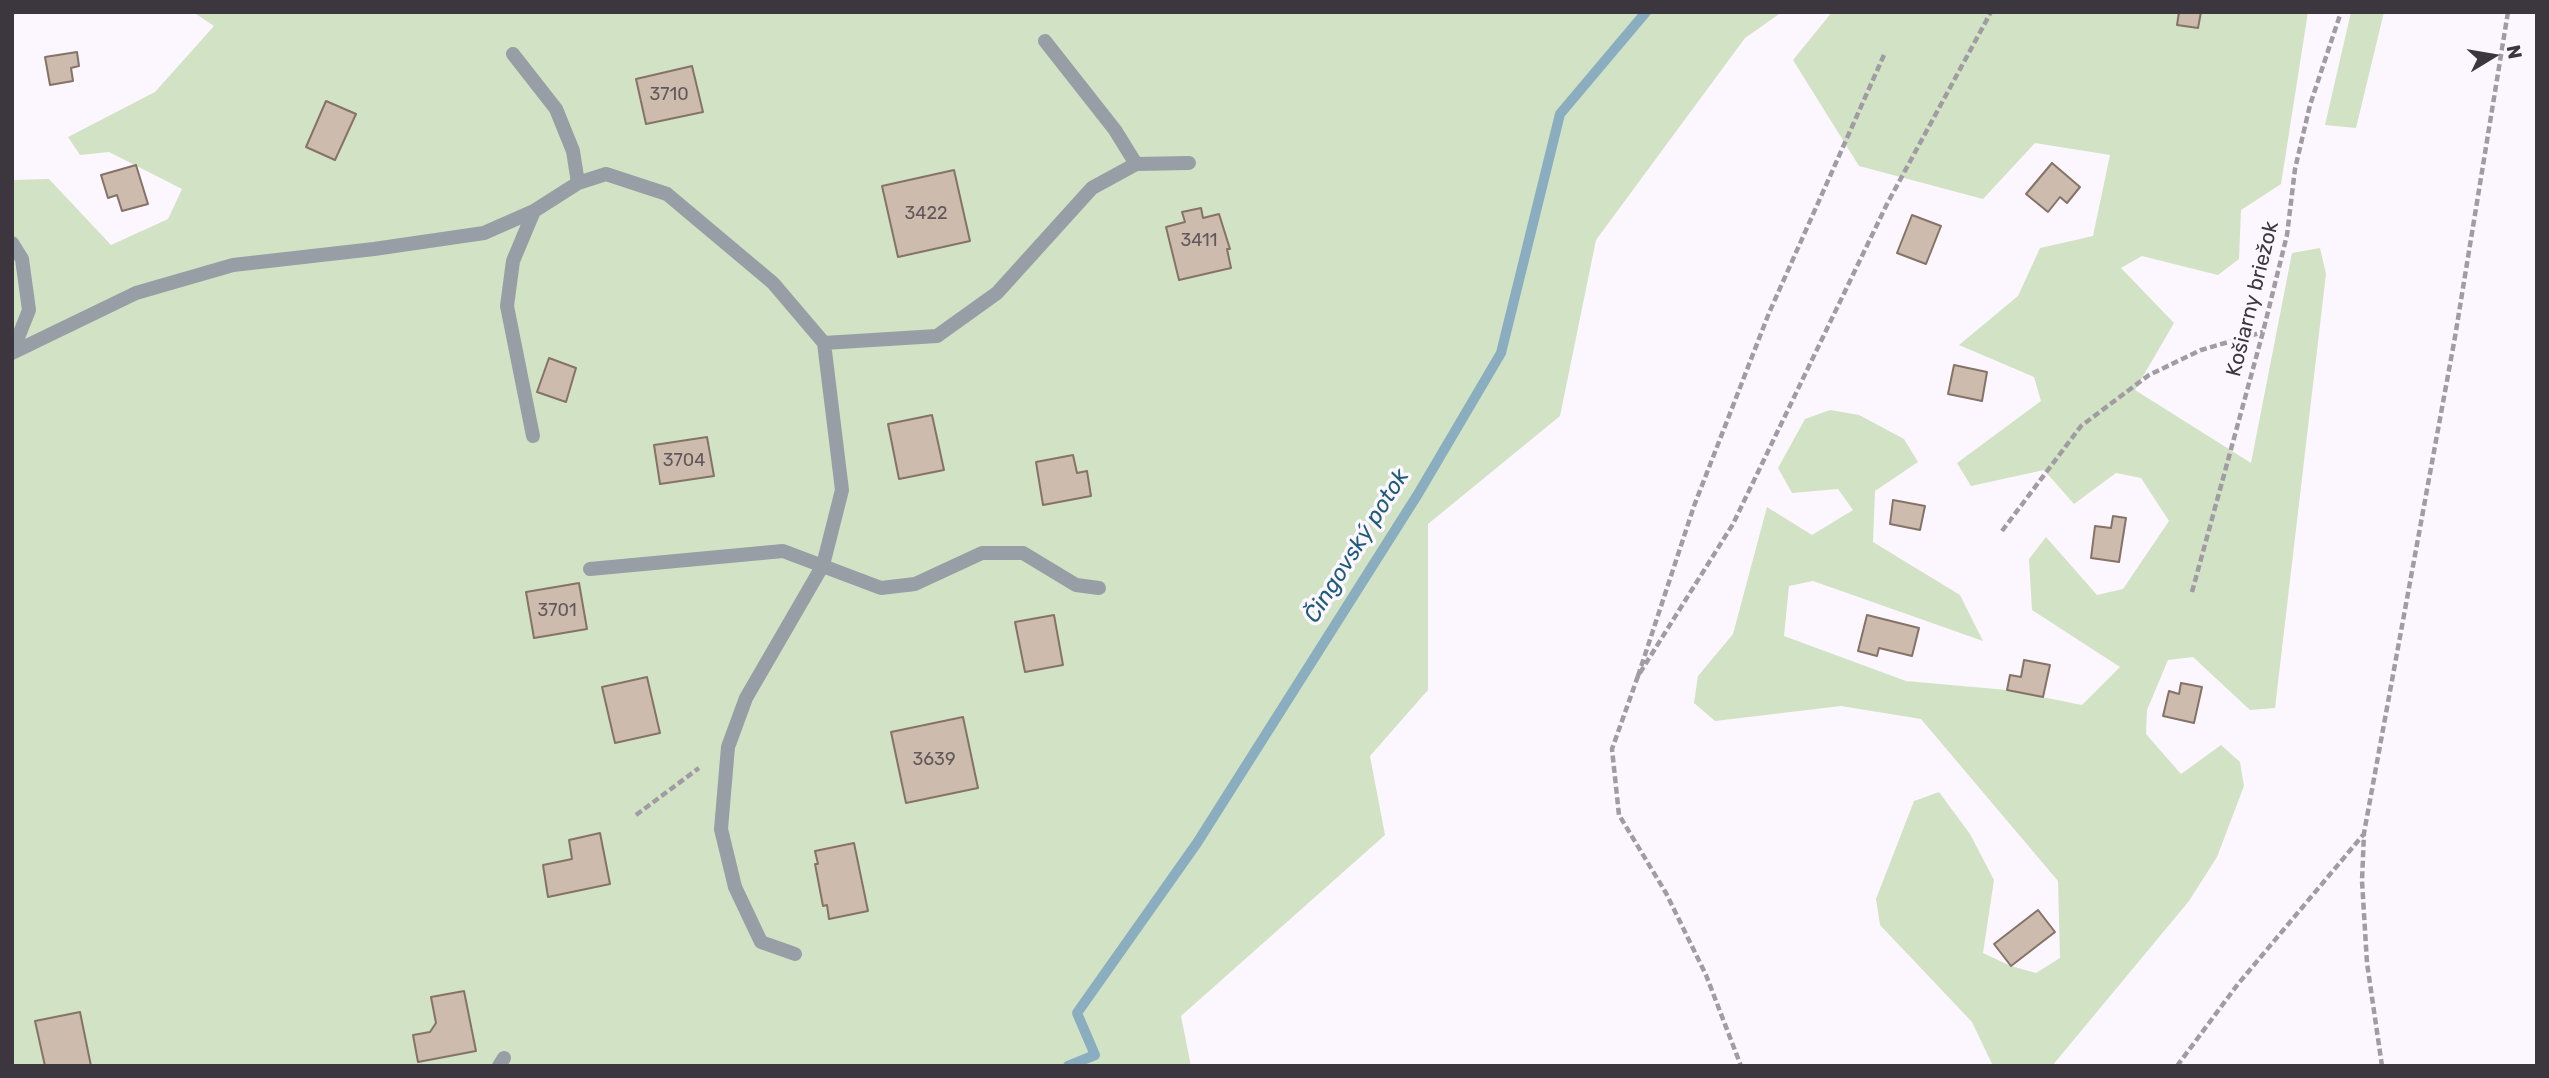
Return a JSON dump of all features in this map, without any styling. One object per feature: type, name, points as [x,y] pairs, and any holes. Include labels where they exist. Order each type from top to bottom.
[{"type":"lane","points":[[1045,41],[1115,130],[1136,164]]},
{"type":"lane","points":[[513,54],[556,109],[573,151],[578,183]]},
{"type":"lane","points":[[824,343],[937,335],[997,293],[1092,188],[1136,164],[1189,163]]},
{"type":"lane","points":[[13,353],[136,293],[233,265],[484,233],[534,211],[578,183],[606,174],[667,194],[773,283],[824,343],[842,490],[823,565],[746,698],[728,747],[721,829],[735,887],[761,942],[795,954]]},
{"type":"lane","points":[[533,436],[507,306],[513,261],[534,211]]},
{"type":"lane","points":[[12,243],[22,259],[29,310],[13,353]]},
{"type":"lane","points":[[590,569],[783,551],[881,587],[915,584],[982,553],[1023,553],[1076,585],[1099,589]]},
{"type":"path","points":[[1638,676],[1733,523],[1887,204],[1991,12]]},
{"type":"path","name":"Košiarny briežok","points":[[2192,592],[2287,235],[2295,169],[2304,130],[2342,12]]},
{"type":"path","points":[[2382,1066],[2367,963],[2362,881],[2364,833],[2455,337],[2508,12]]},
{"type":"path","points":[[1741,1066],[1706,975],[1684,928],[1619,814],[1612,749],[1694,506],[1769,313],[1884,55]]},
{"type":"path","points":[[2002,531],[2081,426],[2149,375],[2201,350],[2263,332]]},
{"type":"path","points":[[636,815],[728,747]]},
{"type":"path","points":[[2177,1066],[2238,984],[2364,833]]},
{"type":"green space","points":[[193,12],[1782,12],[1745,38],[1596,240],[1560,416],[1428,524],[1428,690],[1370,756],[1385,835],[1181,1016],[1191,1066],[12,1066],[12,180],[49,179],[111,245],[168,219],[182,189],[109,152],[80,155],[68,137],[155,92],[214,26]]},
{"type":"green space","points":[[1832,12],[2308,12],[2281,184],[2241,210],[2239,259],[2218,275],[2142,256],[2121,268],[2174,323],[2135,390],[2251,463],[2292,253],[2320,248],[2326,274],[2275,708],[2250,710],[2193,657],[2168,660],[2147,710],[2146,734],[2181,774],[2221,745],[2240,762],[2244,786],[2217,857],[2189,901],[2052,1066],[1993,1066],[1972,1022],[1880,925],[1876,899],[1914,801],[1939,792],[1970,834],[1994,880],[1983,953],[2011,966],[2036,973],[2060,958],[2058,881],[1921,719],[1841,706],[1715,721],[1694,703],[1698,676],[1733,634],[1767,507],[1812,535],[1853,510],[1838,489],[1792,493],[1778,468],[1805,419],[1830,410],[1859,415],[1904,439],[1918,462],[1875,491],[1873,542],[1960,595],[1983,641],[1813,581],[1789,586],[1784,636],[1906,681],[2007,690],[2082,705],[2120,667],[2032,610],[2029,559],[2046,537],[2097,595],[2123,589],[2169,521],[2141,478],[2116,473],[2074,504],[2044,470],[1971,486],[1957,463],[2041,401],[2034,377],[1959,345],[2018,296],[2040,248],[2093,236],[2110,155],[2035,143],[1983,199],[1859,166],[1793,60]]},
{"type":"green space","points":[[2351,12],[2384,12],[2356,128],[2325,125]]},
{"type":"building","points":[[2179,12],[2201,12],[2198,28],[2177,25]]},
{"type":"building","points":[[77,52],[79,66],[71,68],[73,81],[50,85],[45,57]]},
{"type":"building","points":[[692,66],[703,112],[646,124],[636,79]]},
{"type":"building","points":[[326,101],[356,114],[335,160],[306,147]]},
{"type":"building","points":[[2052,163],[2080,187],[2067,203],[2060,197],[2048,212],[2026,194]]},
{"type":"building","points":[[136,165],[148,204],[122,211],[117,195],[108,198],[101,175]]},
{"type":"building","points":[[954,170],[970,241],[898,257],[882,186]]},
{"type":"building","points":[[1201,208],[1203,218],[1219,214],[1230,249],[1227,249],[1231,268],[1179,280],[1166,227],[1185,222],[1182,212]]},
{"type":"building","points":[[1912,215],[1941,226],[1926,264],[1897,253]]},
{"type":"building","points":[[549,358],[576,368],[566,402],[537,392]]},
{"type":"building","points":[[1954,365],[1987,372],[1982,401],[1948,394]]},
{"type":"building","points":[[932,415],[944,470],[899,479],[888,424]]},
{"type":"building","points":[[707,437],[714,476],[660,484],[654,445]]},
{"type":"building","points":[[1073,455],[1077,473],[1087,471],[1091,496],[1043,505],[1036,462]]},
{"type":"building","points":[[1893,500],[1925,506],[1920,530],[1890,524]]},
{"type":"building","points":[[2113,516],[2126,518],[2119,562],[2091,558],[2095,526],[2111,528]]},
{"type":"building","points":[[579,583],[587,629],[534,638],[526,592]]},
{"type":"building","points":[[1054,615],[1063,665],[1025,672],[1015,622]]},
{"type":"building","points":[[1867,615],[1919,628],[1912,656],[1879,648],[1877,656],[1858,651]]},
{"type":"building","points":[[2024,660],[2050,665],[2043,697],[2007,690],[2010,675],[2021,677]]},
{"type":"building","points":[[647,677],[660,733],[615,743],[602,687]]},
{"type":"building","points":[[2181,683],[2202,687],[2194,723],[2163,716],[2169,691],[2179,694]]},
{"type":"building","points":[[963,717],[978,788],[906,803],[891,732]]},
{"type":"building","points":[[600,833],[610,884],[548,897],[543,865],[572,859],[569,840]]},
{"type":"building","points":[[854,843],[868,911],[829,919],[827,905],[823,906],[815,851]]},
{"type":"building","points":[[2038,910],[2055,932],[2011,966],[1994,944]]},
{"type":"building","points":[[464,991],[476,1051],[418,1062],[413,1035],[430,1032],[436,1023],[431,997]]},
{"type":"building","points":[[80,1012],[91,1066],[45,1066],[35,1021]]},
{"type":"waterway","name":"Čingovský potok","points":[[1068,1066],[1095,1055],[1077,1013],[1197,843],[1418,494],[1501,353],[1560,114],[1646,12]]}]
